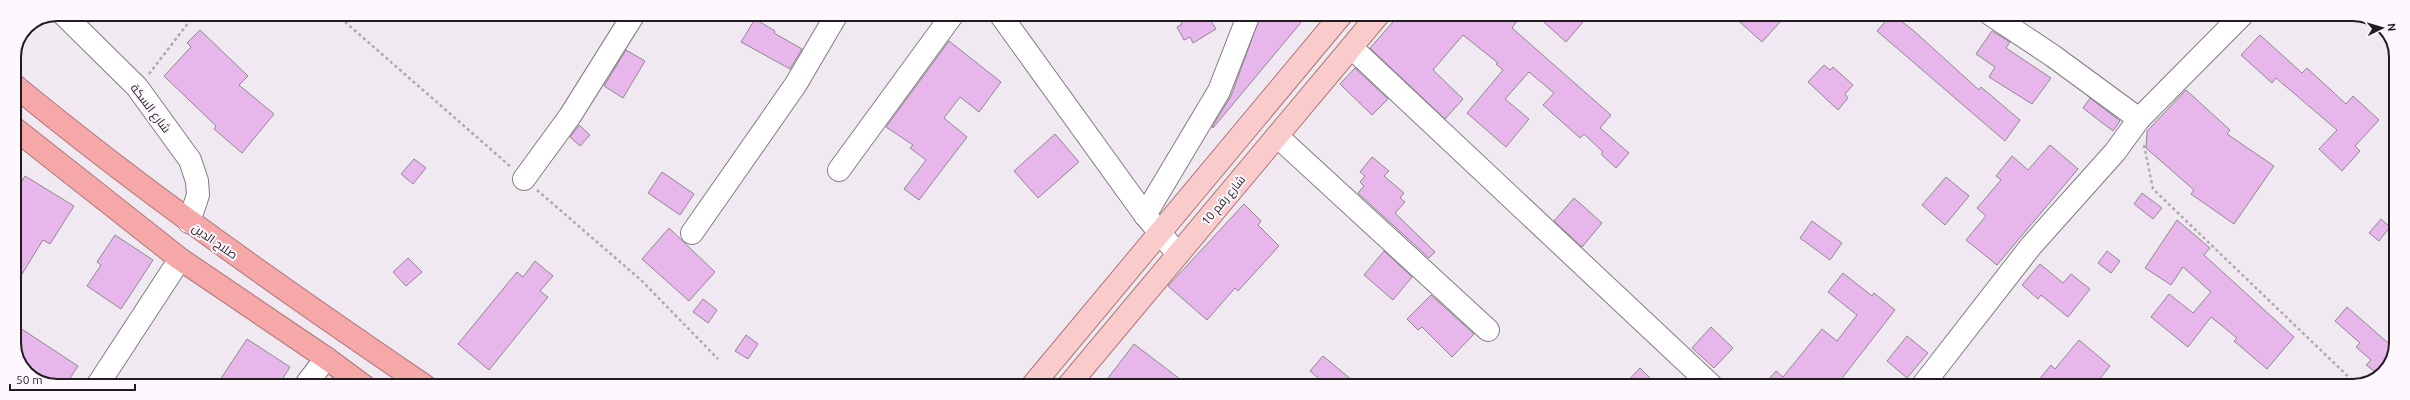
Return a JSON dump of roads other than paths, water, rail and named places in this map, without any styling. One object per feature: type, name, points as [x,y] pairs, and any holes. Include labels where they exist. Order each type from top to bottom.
[{"type":"highway","name":"صلاح الدين","points":[[21,91],[79,138],[189,222],[415,379]]},
{"type":"highway","points":[[21,134],[180,259],[354,379]]},
{"type":"main road","points":[[1038,379],[1336,21]]},
{"type":"main road","name":"شارع رقم 10","points":[[1074,379],[1373,21]]},
{"type":"street","name":"شارع السكة","points":[[70,21],[137,87],[190,160],[197,181],[198,195],[189,222]]},
{"type":"street","points":[[524,179],[570,116],[630,21]]},
{"type":"street","points":[[692,233],[796,84],[833,21]]},
{"type":"street","points":[[839,170],[948,21]]},
{"type":"street","points":[[1005,21],[1146,215],[1177,254]]},
{"type":"street","points":[[1146,215],[1219,91],[1245,21]]},
{"type":"street","points":[[2000,21],[2053,56],[2139,119]]},
{"type":"street","points":[[1927,379],[2031,246],[2115,152],[2139,119],[2236,21]]},
{"type":"street","points":[[1352,48],[1705,379]]},
{"type":"street","points":[[1277,136],[1488,330]]},
{"type":"street","points":[[102,379],[180,259]]},
{"type":"street","points":[[310,379],[326,358]]}]
